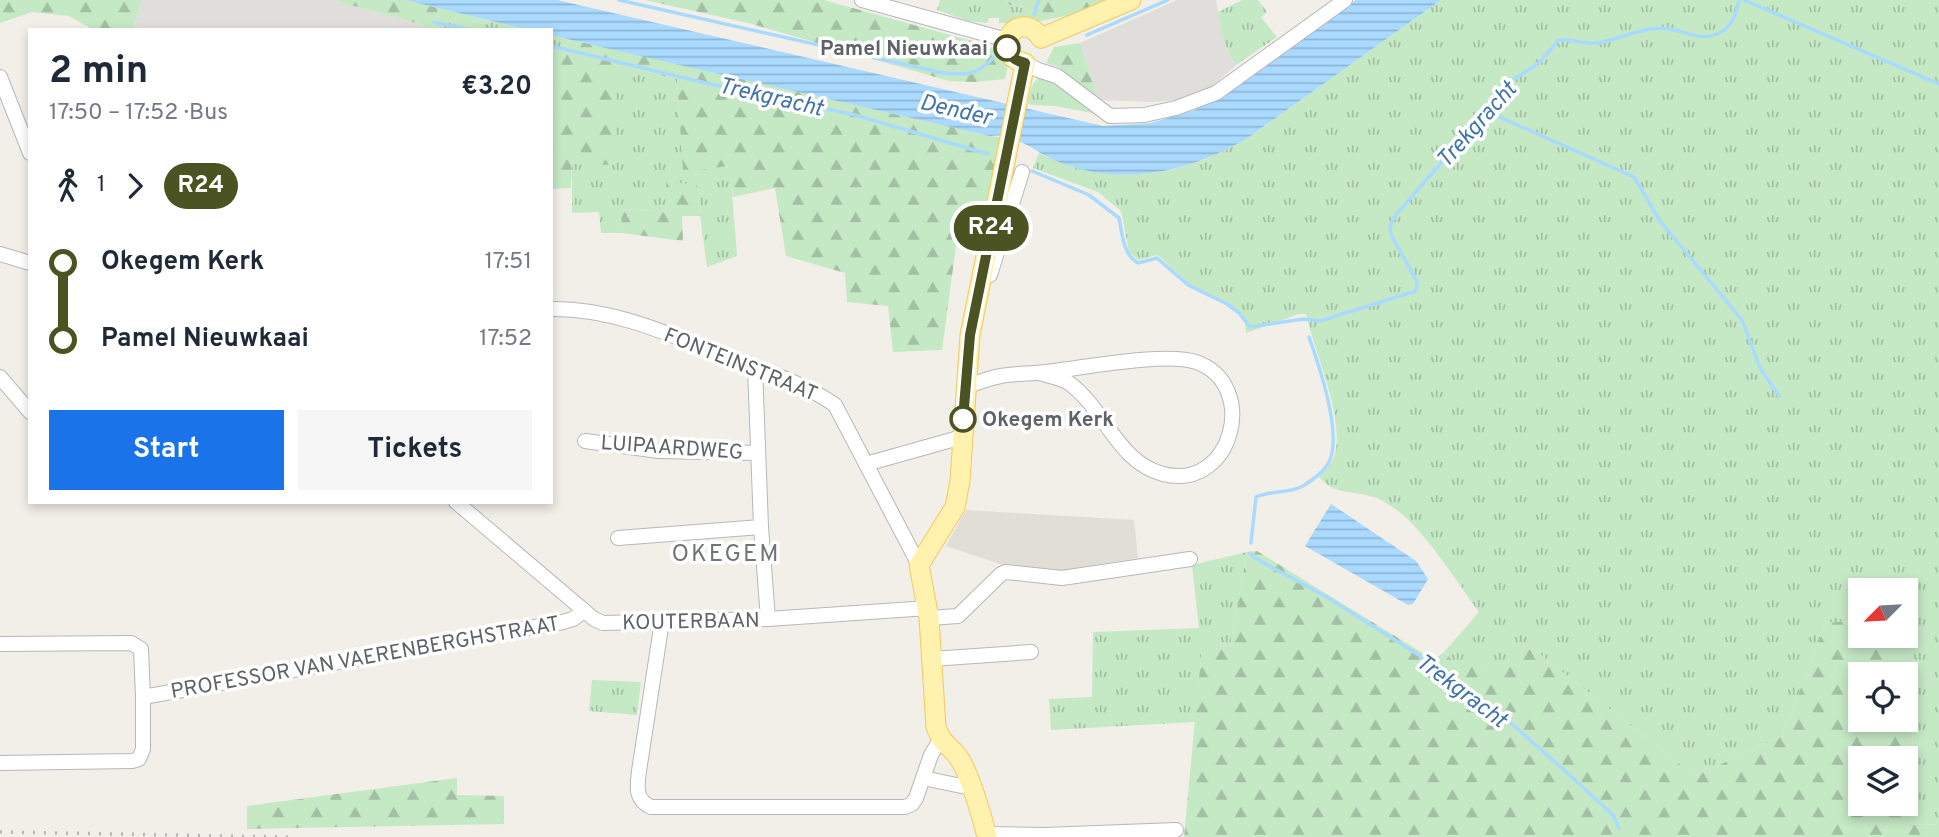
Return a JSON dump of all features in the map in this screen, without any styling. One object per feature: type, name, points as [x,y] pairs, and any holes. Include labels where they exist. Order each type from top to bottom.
[{"type":"main road","points":[[1041,38],[1131,0]]},
{"type":"main road","points":[[1031,27],[1041,38],[1043,46],[1040,54],[1033,60],[1025,63],[1010,56],[1007,40],[1016,28],[1031,27]]},
{"type":"main road","points":[[987,836],[958,755],[940,740],[936,727],[929,613],[919,565],[955,507],[960,481],[970,335],[1025,63]]},
{"type":"street","points":[[862,0],[1007,40]]},
{"type":"street","points":[[1025,63],[1057,76],[1110,116],[1144,115],[1176,108],[1216,93],[1345,0]]},
{"type":"street","points":[[0,77],[28,148]]},
{"type":"street","points":[[979,290],[990,275],[1022,172]]},
{"type":"street","points":[[0,254],[28,262]]},
{"type":"street","name":"FONTEINSTRAAT","points":[[553,309],[596,312],[634,321],[786,379],[835,405],[919,565]]},
{"type":"street","points":[[966,379],[1157,359],[1197,362],[1212,371],[1225,386],[1233,408],[1232,432],[1221,455],[1207,467],[1191,474],[1163,474],[1133,458],[1087,401],[1067,382],[1039,373]]},
{"type":"street","points":[[755,367],[761,527],[768,619]]},
{"type":"street","points":[[0,377],[28,410]]},
{"type":"street","points":[[866,464],[962,437]]},
{"type":"street","name":"LUIPAARDWEG","points":[[585,441],[659,451],[758,453]]},
{"type":"street","name":"KOUTERBAAN","points":[[458,504],[584,611],[603,623],[929,613],[958,615],[1006,572],[1062,578],[1190,559]]},
{"type":"street","points":[[618,538],[761,527]]},
{"type":"street","name":"PROFESSOR VAN VAERENBERGHSTRAAT","points":[[144,697],[563,622],[584,611]]},
{"type":"street","points":[[662,621],[637,792],[645,804],[651,807],[891,808],[912,804],[931,755],[940,740]]},
{"type":"street","name":"PROFESSOR VAN VAERENBERGHSTRAAT","points":[[0,645],[131,643],[141,649],[144,697],[143,749],[139,759],[0,763]]},
{"type":"street","points":[[932,659],[1031,652]]},
{"type":"street","points":[[923,778],[971,788]]},
{"type":"street","points":[[987,836],[1176,830]]},
{"type":"shaded area","points":[[141,0],[332,0],[424,25],[424,28],[133,28]]},
{"type":"shaded area","points":[[1177,0],[1216,0],[1224,42],[1236,65],[1205,93],[1186,99],[1152,102],[1098,100],[1080,43]]},
{"type":"shaded area","points":[[966,510],[1134,520],[1138,558],[1046,573],[1012,568],[946,546]]},
{"type":"green space","points":[[0,0],[141,0],[133,28],[90,28],[69,16],[32,12],[0,23]]},
{"type":"green space","points":[[332,0],[405,0],[438,8],[434,28],[424,28],[424,25]]},
{"type":"green space","points":[[645,0],[824,0],[979,43],[995,50],[1008,66],[1005,79],[949,81],[748,23]]},
{"type":"green space","points":[[940,0],[1008,0],[1007,4],[1034,11],[1036,22],[999,23],[999,18],[989,18],[987,23],[968,21],[937,10]]},
{"type":"green space","points":[[1008,0],[1110,0],[1080,13],[1036,22],[1034,11],[1007,4]]},
{"type":"green space","points":[[1242,0],[1258,0],[1267,12],[1261,17],[1277,37],[1236,65],[1224,42],[1218,12]]},
{"type":"green space","points":[[1441,0],[1939,0],[1939,824],[1912,825],[1912,816],[1918,816],[1918,746],[1913,746],[1913,732],[1918,732],[1918,662],[1909,662],[1906,648],[1918,648],[1918,578],[1848,578],[1848,621],[1826,623],[1782,736],[1695,776],[1528,645],[1515,658],[1497,666],[1481,668],[1457,665],[1444,652],[1479,612],[1440,558],[1419,531],[1395,508],[1376,498],[1338,490],[1319,477],[1333,460],[1336,427],[1328,387],[1306,314],[1299,314],[1246,333],[1245,322],[1233,307],[1186,282],[1157,255],[1138,260],[1129,252],[1121,211],[1098,192],[1033,168],[1039,153],[1092,171],[1144,174],[1196,163],[1246,139]]},
{"type":"green space","points":[[438,8],[521,28],[434,28]]},
{"type":"green space","points":[[553,35],[569,39],[565,59],[553,57]]},
{"type":"green space","points":[[569,39],[1000,137],[977,246],[956,246],[942,350],[893,352],[888,306],[847,302],[845,273],[786,256],[775,188],[733,197],[729,166],[683,172],[677,79],[615,64],[615,165],[572,164],[571,188],[553,189],[553,57],[565,59]]},
{"type":"green space","points":[[1080,43],[1098,100],[1059,67],[1046,63],[1054,47]]},
{"type":"green space","points":[[615,64],[677,79],[683,171],[730,166],[737,256],[707,267],[696,185],[669,212],[621,209],[622,233],[601,233],[599,212],[572,213],[572,164],[615,164]]},
{"type":"green space","points":[[1045,76],[1102,115],[1028,103],[1034,82]]},
{"type":"green space","points":[[666,181],[697,185],[700,216],[682,216],[683,241],[622,233],[621,209],[668,212]]},
{"type":"green space","points":[[1257,551],[1434,660],[1444,652],[1457,665],[1468,657],[1481,668],[1489,667],[1507,662],[1528,645],[1695,776],[1782,736],[1826,623],[1848,621],[1848,648],[1906,648],[1909,662],[1848,662],[1848,732],[1913,732],[1913,746],[1848,746],[1848,816],[1912,816],[1912,825],[1939,824],[1939,837],[1184,837],[1202,646],[1230,647],[1247,552]]},
{"type":"green space","points":[[1247,552],[1230,647],[1202,647],[1195,722],[1051,730],[1049,699],[1092,697],[1093,632],[1199,628],[1192,565]]},
{"type":"green space","points":[[592,680],[641,682],[637,715],[589,711]]},
{"type":"green space","points":[[457,778],[457,795],[504,796],[504,824],[247,829],[247,806]]},
{"type":"water","name":"Dender","points":[[405,0],[557,0],[1103,126],[1151,123],[1195,110],[1240,85],[1356,0],[1441,0],[1246,139],[1201,161],[1152,173],[1128,175],[1078,169],[1007,137],[990,136],[553,35],[553,28],[521,28]]},
{"type":"water","points":[[1331,504],[1416,561],[1428,579],[1413,604],[1408,605],[1305,546]]},
{"type":"waterway","points":[[619,0],[943,73],[970,73],[993,58]]},
{"type":"waterway","points":[[1034,14],[1039,0]]},
{"type":"waterway","points":[[1087,35],[1168,0]]},
{"type":"waterway","name":"Trekgracht","points":[[1032,171],[1089,195],[1119,218],[1124,243],[1133,259],[1138,263],[1157,258],[1188,285],[1227,304],[1239,313],[1250,327],[1303,319],[1320,321],[1416,291],[1417,281],[1391,235],[1390,227],[1394,217],[1514,79],[1539,63],[1559,40],[1596,43],[1660,28],[1711,36],[1730,25],[1739,0]]},
{"type":"waterway","name":"Trekgracht","points":[[1744,0],[1939,84]]},
{"type":"waterway","name":"Trekgracht","points":[[434,22],[461,28]]},
{"type":"waterway","name":"Trekgracht","points":[[553,46],[855,115],[988,154]]},
{"type":"waterway","points":[[1486,111],[1634,177],[1660,221],[1742,320],[1760,368],[1779,396]]},
{"type":"waterway","name":"Trekgracht","points":[[1251,543],[1256,497],[1303,486],[1326,467],[1332,452],[1332,419],[1309,337]]},
{"type":"waterway","name":"Trekgracht","points":[[1250,553],[1325,596],[1444,671],[1495,709],[1613,815],[1619,828]]},
{"type":"railway","points":[[0,832],[288,837]]},
{"type":"bus line","name":"R24","points":[[963,419],[970,335],[1025,63],[1010,56],[1007,48]]},
{"type":"place","name":"Pamel Nieuwkaai","points":[[1007,48]]},
{"type":"place","name":"Okegem Kerk","points":[[963,419]]},
{"type":"district","name":"OKEGEM","points":[[726,553]]}]
